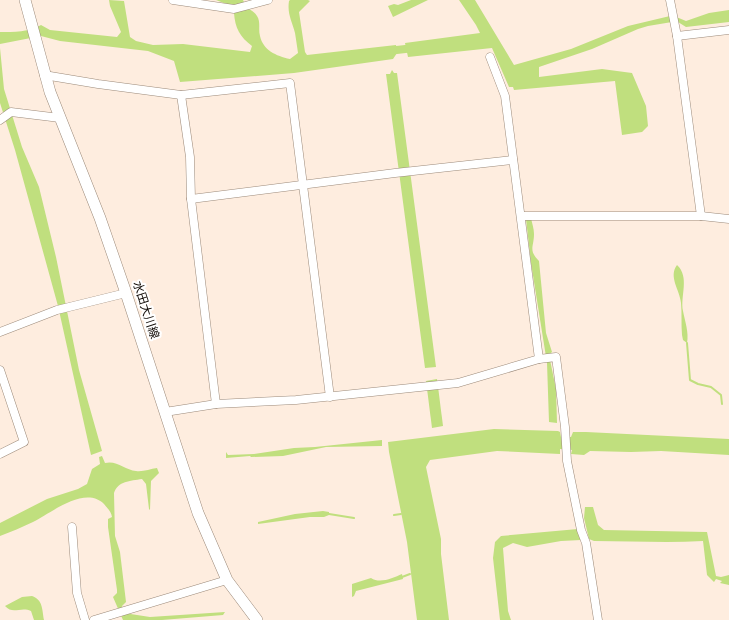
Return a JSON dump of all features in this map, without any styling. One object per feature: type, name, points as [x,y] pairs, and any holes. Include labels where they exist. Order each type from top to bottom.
[{"type":"main road","name":"水田大川線","points":[[25,0],[44,75],[83,174],[126,293],[198,513],[227,580],[257,620]]},
{"type":"street","points":[[173,0],[234,9],[268,0]]},
{"type":"street","points":[[670,0],[701,216]]},
{"type":"street","points":[[676,33],[729,30]]},
{"type":"street","points":[[490,57],[505,96],[539,359]]},
{"type":"street","points":[[44,75],[181,95],[290,83],[330,397]]},
{"type":"street","points":[[181,95],[190,157],[191,199],[216,404]]},
{"type":"street","points":[[5,116],[60,118]]},
{"type":"street","points":[[191,199],[513,160]]},
{"type":"street","points":[[521,216],[701,216],[729,219]]},
{"type":"street","points":[[0,332],[57,310],[126,293]]},
{"type":"street","points":[[165,412],[216,404],[296,400],[451,384],[539,359],[556,357],[567,461],[581,530],[586,543],[598,620]]},
{"type":"street","points":[[0,370],[24,442],[0,454]]},
{"type":"street","points":[[72,527],[77,593],[85,620]]},
{"type":"street","points":[[94,620],[227,580]]},
{"type":"shaded area","points":[[109,0],[124,1],[130,37],[136,41],[153,45],[183,44],[250,52],[252,46],[241,36],[236,23],[234,13],[239,11],[236,5],[229,5],[216,0],[243,0],[244,2],[241,4],[254,12],[258,18],[260,36],[267,49],[290,59],[298,53],[295,33],[289,14],[289,1],[308,0],[310,1],[299,12],[307,55],[396,45],[397,53],[393,59],[294,73],[180,82],[174,61],[148,51],[60,41],[41,36],[0,44],[0,32],[16,32],[41,25],[50,30],[117,37],[121,32]]},
{"type":"shaded area","points":[[411,0],[428,0],[393,17],[388,6],[398,5]]},
{"type":"shaded area","points":[[459,0],[475,0],[514,65],[571,49],[628,26],[670,16],[686,21],[709,13],[729,10],[729,22],[686,27],[678,22],[648,26],[592,49],[539,67],[539,77],[602,69],[632,73],[646,106],[648,126],[642,132],[622,135],[615,81],[514,90],[513,87],[509,87],[492,48],[408,57],[405,43],[480,33]]},
{"type":"shaded area","points":[[0,48],[4,89],[22,147],[39,187],[56,257],[79,370],[102,451],[91,455],[58,306],[15,150],[0,103]]},
{"type":"shaded area","points":[[392,70],[394,73],[397,73],[436,367],[425,368],[386,74],[390,74]]},
{"type":"shaded area","points":[[531,218],[534,232],[532,248],[539,261],[546,333],[552,352],[549,355],[556,389],[557,423],[549,422],[547,363],[526,219]]},
{"type":"shaded area","points":[[677,265],[681,270],[684,281],[682,305],[687,331],[687,343],[683,340],[681,303],[674,279]]},
{"type":"shaded area","points":[[437,379],[443,426],[432,428],[426,381]]},
{"type":"shaded area","points":[[494,429],[558,431],[561,437],[571,437],[573,432],[586,432],[729,439],[729,455],[661,451],[590,451],[584,455],[571,454],[572,450],[560,449],[560,454],[497,451],[430,460],[426,467],[441,539],[449,620],[417,620],[407,542],[388,442]]},
{"type":"shaded area","points":[[382,440],[382,446],[326,447],[283,456],[226,458],[226,452],[228,455],[254,454],[294,448]]},
{"type":"shaded area","points":[[102,456],[105,463],[117,464],[136,471],[157,468],[159,473],[151,481],[150,510],[146,484],[142,479],[121,484],[114,493],[115,536],[120,552],[126,602],[122,606],[124,613],[150,617],[225,612],[223,615],[162,620],[123,620],[113,597],[117,590],[108,527],[108,519],[112,517],[104,504],[96,499],[87,498],[68,502],[33,522],[0,536],[0,523],[47,499],[78,489],[87,484],[92,469],[100,464],[99,457]]},
{"type":"shaded area","points":[[585,507],[593,507],[598,525],[604,530],[707,532],[716,576],[729,575],[729,585],[720,583],[722,581],[716,579],[714,582],[707,575],[703,541],[594,541],[589,539],[584,518]]},
{"type":"shaded area","points":[[329,512],[329,515],[258,524],[258,522],[295,514]]},
{"type":"shaded area","points":[[578,529],[581,540],[561,541],[527,547],[513,543],[503,548],[508,611],[511,620],[500,620],[493,558],[495,542],[501,536]]},
{"type":"shaded area","points":[[402,574],[403,579],[356,591],[352,597],[352,584],[371,578],[386,580]]},
{"type":"shaded area","points":[[32,596],[40,602],[44,620],[34,620],[31,611],[24,609],[11,610],[5,606],[22,597]]},
{"type":"waterway","points":[[388,51],[414,48]]},
{"type":"waterway","points":[[687,343],[690,380],[711,387],[721,395],[722,404]]},
{"type":"waterway","points":[[329,514],[354,518]]},
{"type":"waterway","points":[[394,515],[401,514]]},
{"type":"waterway","points":[[402,577],[410,574]]}]
